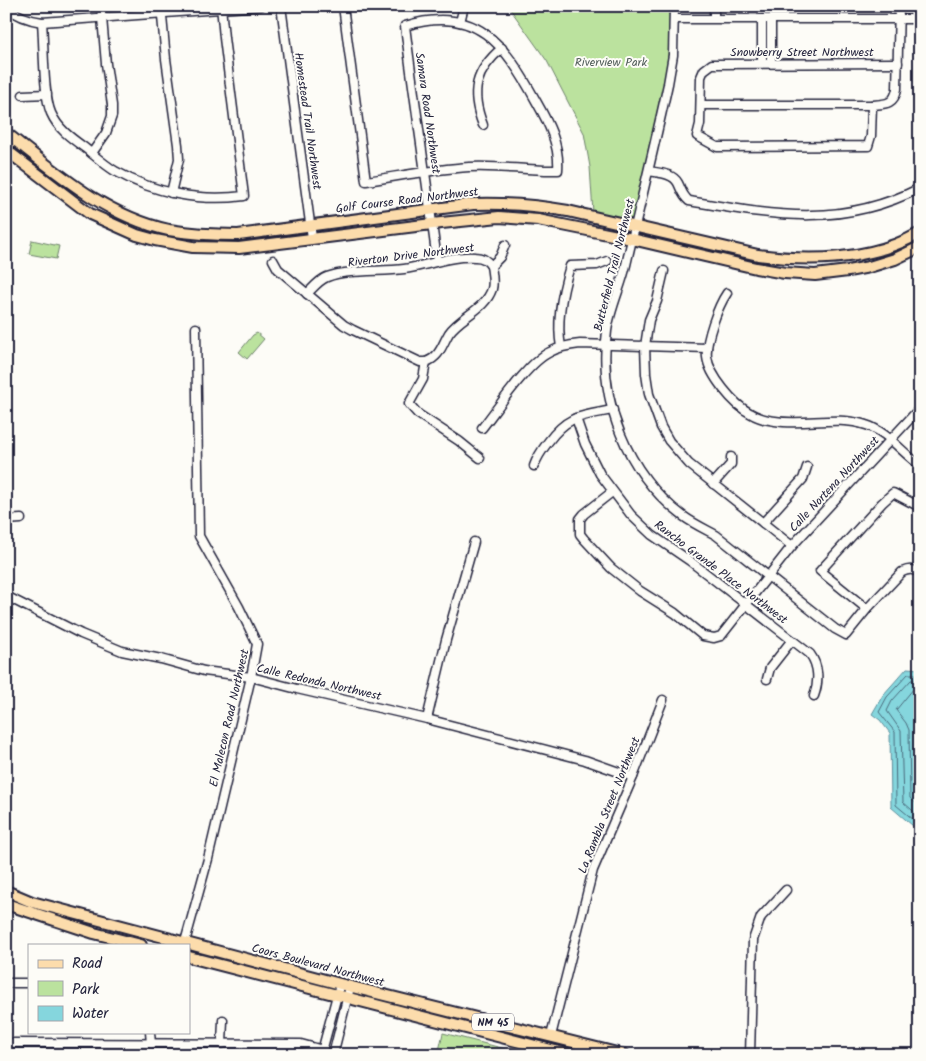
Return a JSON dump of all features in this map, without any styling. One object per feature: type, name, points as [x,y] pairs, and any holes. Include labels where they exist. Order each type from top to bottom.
[{"type":"main road","name":"Golf Course Road Northwest","points":[[6,133],[86,194],[113,210],[170,230],[215,235],[238,235],[473,204],[524,204],[568,211],[758,255],[786,259],[813,260],[867,253],[920,233]]},
{"type":"main road","points":[[6,150],[90,214],[146,237],[193,247],[214,249],[239,248],[499,217],[517,217],[632,239],[756,268],[815,274],[869,267],[895,259],[920,247]]},
{"type":"main road","name":"Coors Boulevard Northwest","points":[[6,891],[32,902],[350,987],[625,1055]]},
{"type":"main road","points":[[6,904],[94,933],[137,944]]},
{"type":"main road","name":"Coors Boulevard Northwest","points":[[190,957],[571,1055]]},
{"type":"main road","points":[[479,1032],[496,1030],[544,1041],[552,1036]]},
{"type":"street","points":[[92,153],[106,133],[112,116],[101,6]]},
{"type":"street","points":[[6,8],[14,14],[42,22],[102,18],[161,10],[261,6]]},
{"type":"street","name":"Homestead Trail Northwest","points":[[281,6],[312,238]]},
{"type":"street","points":[[343,6],[366,181],[471,167],[558,170],[558,152],[544,116],[520,72],[502,48],[484,32],[460,22],[464,6]]},
{"type":"street","name":"Butterfield Trail Northwest","points":[[674,6],[673,55],[668,84],[625,271],[607,329],[606,365],[613,410],[622,439],[654,488],[683,516],[716,536],[834,629],[846,635],[867,609]]},
{"type":"street","points":[[714,6],[714,18]]},
{"type":"street","points":[[872,105],[871,136],[868,146],[717,147],[697,136],[701,105],[872,105],[891,102],[896,97],[899,6]]},
{"type":"street","points":[[42,22],[47,94],[50,110],[60,128],[114,170],[140,183],[171,193],[194,197],[225,198],[244,196],[221,8]]},
{"type":"street","points":[[161,10],[179,159],[171,193]]},
{"type":"street","name":"Samara Road Northwest","points":[[437,261],[405,26],[423,20],[441,19],[460,22]]},
{"type":"street","points":[[675,19],[920,19]]},
{"type":"street","points":[[762,19],[762,63]]},
{"type":"street","points":[[771,19],[771,63]]},
{"type":"street","points":[[483,125],[478,111],[476,87],[479,75],[488,59],[502,48]]},
{"type":"street","name":"Snowberry Street Northwest","points":[[701,105],[701,77],[707,66],[718,62],[898,63]]},
{"type":"street","points":[[23,96],[47,94]]},
{"type":"street","points":[[649,171],[674,178],[684,197],[689,201],[778,215],[802,216],[849,212],[885,203],[920,188]]},
{"type":"street","points":[[273,260],[278,269],[353,330],[420,362],[426,362],[437,356],[453,329],[487,299],[492,289],[491,266],[500,256],[505,245]]},
{"type":"street","name":"Riverton Drive Northwest","points":[[307,294],[327,277],[375,270],[406,269],[437,261],[473,257],[486,260],[491,266]]},
{"type":"street","points":[[561,347],[558,322],[570,266],[597,265],[607,261]]},
{"type":"street","points":[[664,271],[657,301],[648,320],[644,346],[648,394],[661,427],[679,454],[792,546]]},
{"type":"street","points":[[727,293],[722,301],[706,348],[707,359],[712,372],[738,404],[754,415],[776,422],[856,422],[876,429],[920,465]]},
{"type":"street","name":"El Malecon Road Northwest","points":[[185,942],[208,858],[251,677],[257,644],[239,606],[199,536],[196,328]]},
{"type":"street","points":[[482,428],[536,361],[548,352],[561,347],[580,344],[606,344],[706,348]]},
{"type":"street","points":[[426,362],[423,379],[410,404],[418,414],[480,458]]},
{"type":"street","name":"Calle Nortena Northwest","points":[[612,492],[580,519],[580,534],[612,568],[640,591],[675,613],[703,636],[714,638],[721,636],[792,546],[920,408]]},
{"type":"street","points":[[534,466],[537,457],[564,423],[576,418],[613,410]]},
{"type":"street","name":"Rancho Grande Place Northwest","points":[[576,418],[592,460],[612,492],[631,515],[652,535],[690,561],[810,654],[817,668],[817,688],[814,696]]},
{"type":"street","points":[[714,484],[730,464],[731,457]]},
{"type":"street","points":[[763,523],[803,479],[807,467]]},
{"type":"street","points":[[920,507],[893,493],[820,571],[867,609],[902,572],[908,569],[920,573]]},
{"type":"street","points":[[6,520],[21,519]]},
{"type":"street","points":[[427,719],[446,640],[474,542]]},
{"type":"street","name":"Calle Redonda Northwest","points":[[6,596],[81,634],[122,651],[204,671],[251,677],[297,690],[427,719],[585,760],[633,777]]},
{"type":"street","name":"Rancho Grande Place Northwest","points":[[768,679],[770,668],[792,640]]},
{"type":"street","name":"La Rambla Street Northwest","points":[[552,1036],[593,870],[633,777],[663,700]]},
{"type":"street","points":[[750,1055],[753,940],[761,917],[786,890]]},
{"type":"street","points":[[6,983],[28,983]]},
{"type":"street","points":[[7,1044],[301,1044],[322,1052],[340,984]]},
{"type":"street","points":[[333,1055],[350,987]]},
{"type":"street","points":[[222,1044],[223,1020]]},
{"type":"street","points":[[150,1034],[151,1044]]},
{"type":"green space","name":"Riverview Park","points":[[508,6],[670,6],[670,36],[666,74],[633,217],[628,221],[593,213],[590,167],[584,133],[547,61]]},
{"type":"green space","points":[[32,240],[59,246],[56,259],[29,254]]},
{"type":"green space","points":[[257,333],[264,339],[247,359],[239,352],[253,335]]},
{"type":"green space","points":[[443,1033],[529,1055],[438,1055]]},
{"type":"water","points":[[907,668],[920,669],[920,832],[891,807],[890,733],[880,720],[872,714],[883,695]]}]
